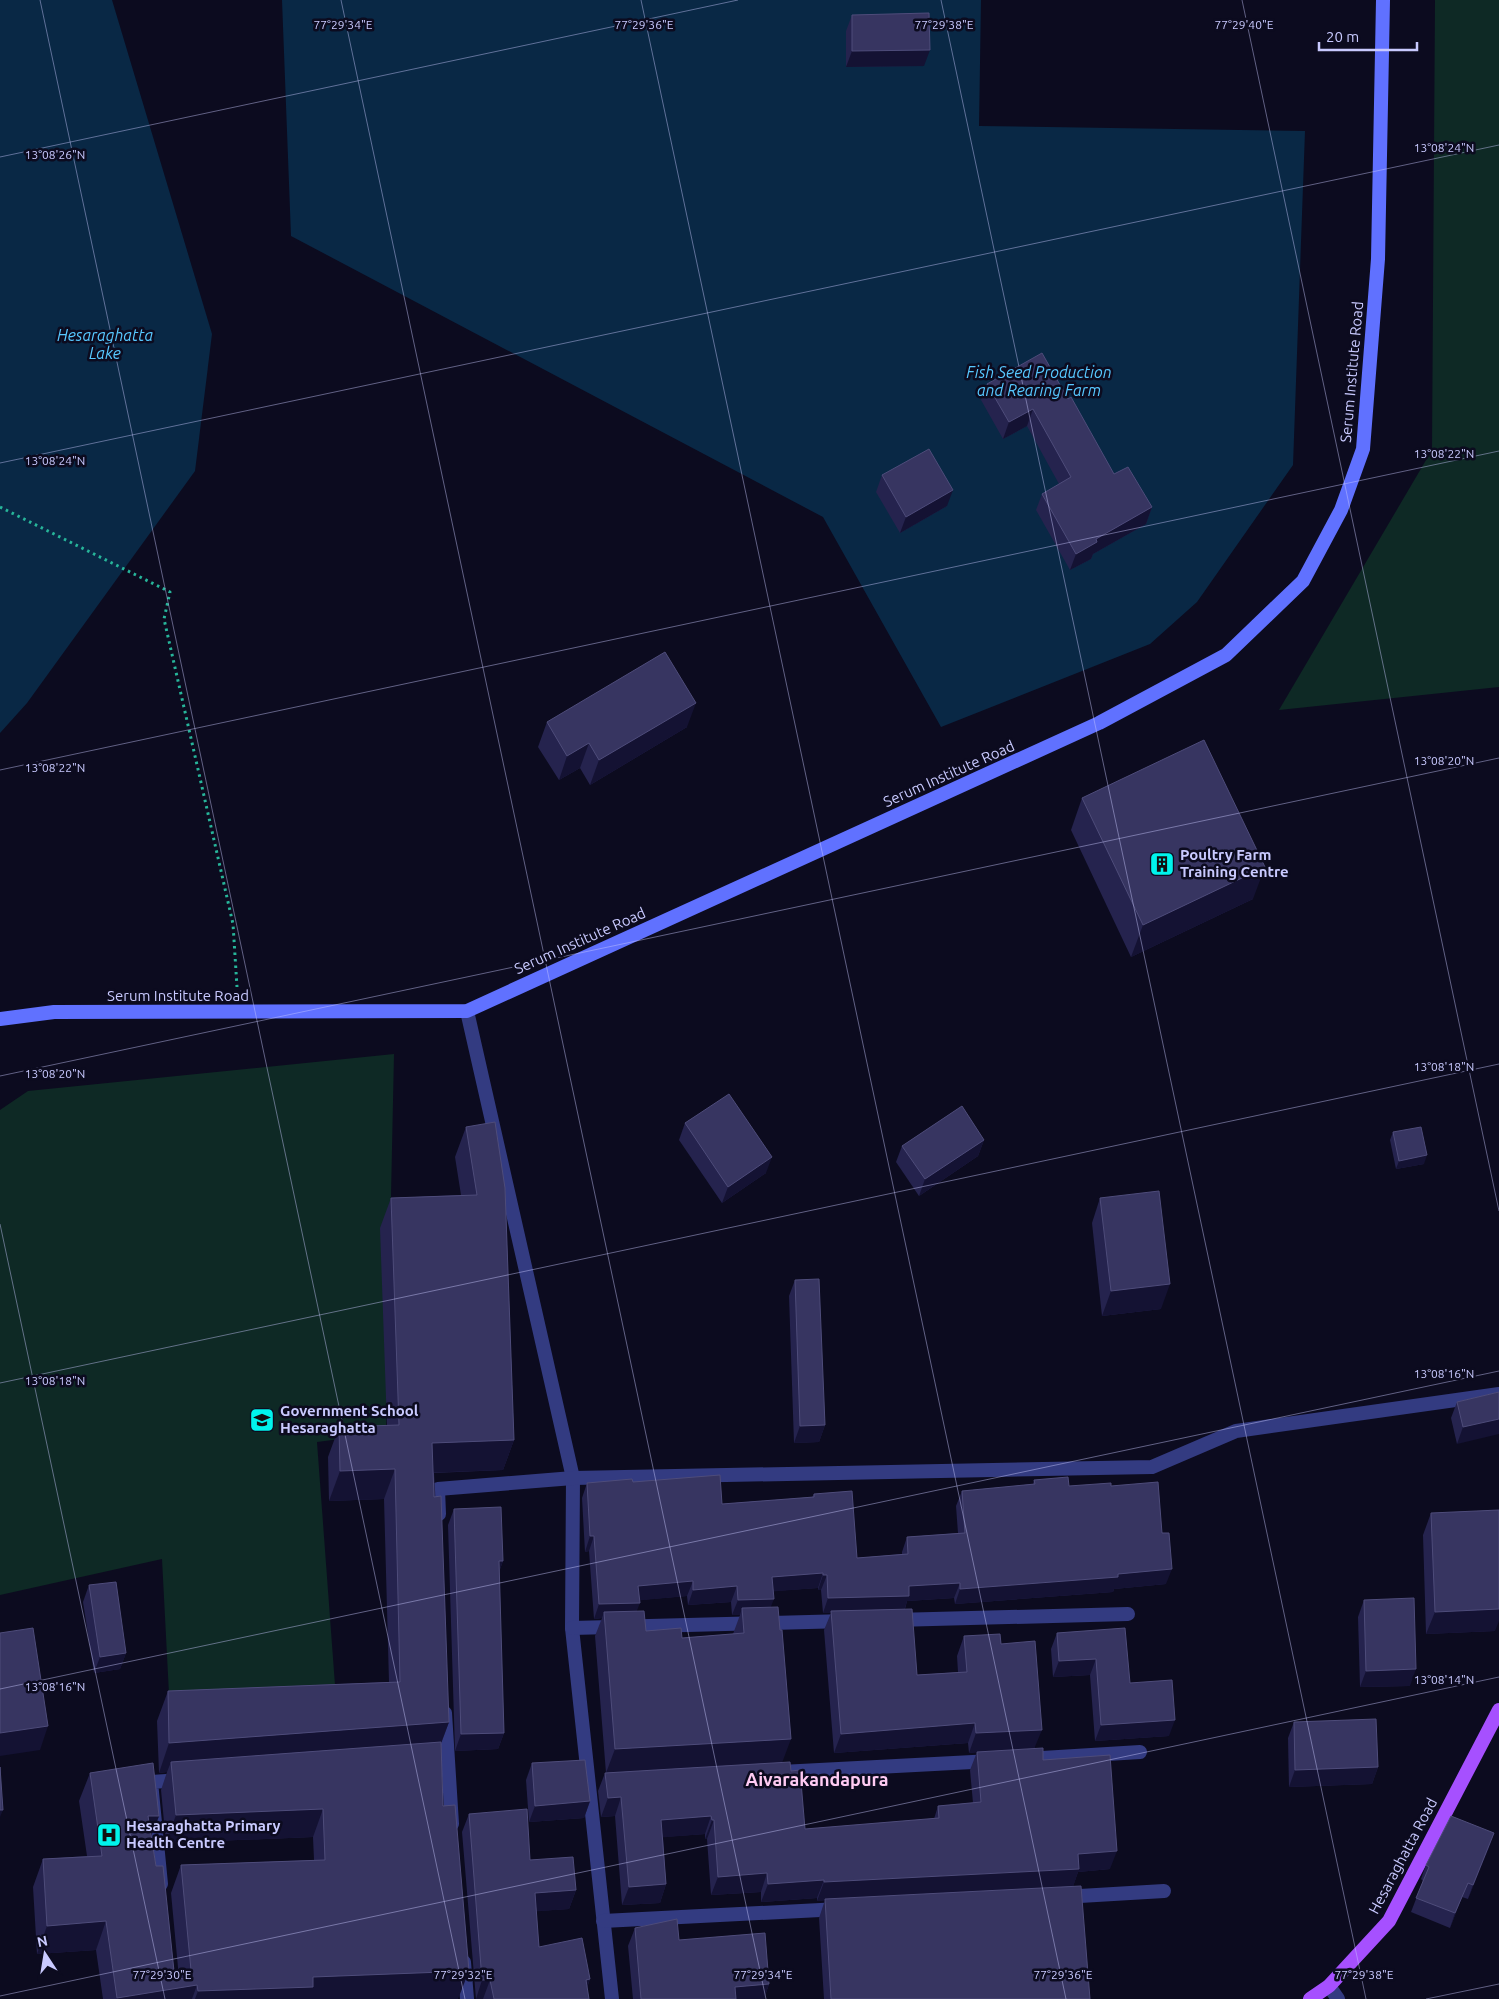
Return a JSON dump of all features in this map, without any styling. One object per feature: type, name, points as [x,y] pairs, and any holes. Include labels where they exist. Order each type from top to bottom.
[{"type":"main road","name":"Serum Institute Road","points":[[0,1019],[54,1012],[467,1010],[1099,723],[1226,655],[1303,581],[1341,510],[1363,449],[1378,259],[1382,0]]},
{"type":"main road","name":"Hesaraghatta Road","points":[[1310,1999],[1328,1992],[1389,1921],[1499,1710]]},
{"type":"street","points":[[467,1010],[573,1478],[572,1628],[593,1783],[603,1921],[612,1999]]},
{"type":"street","points":[[439,1528],[438,1489],[573,1478],[1152,1467],[1236,1431],[1499,1394]]},
{"type":"street","points":[[880,1620],[1128,1614]]},
{"type":"street","points":[[572,1628],[860,1621]]},
{"type":"street","points":[[445,1702],[442,1761],[453,1840]]},
{"type":"street","points":[[766,1773],[1140,1752]]},
{"type":"street","points":[[162,1900],[151,1782],[200,1779]]},
{"type":"street","points":[[1046,1898],[1164,1891]]},
{"type":"street","points":[[603,1921],[849,1908]]},
{"type":"street","points":[[462,1949],[466,1999]]},
{"type":"street","points":[[1328,1992],[1338,1999]]},
{"type":"path","points":[[0,506],[170,592],[164,620],[233,924],[239,1012]]},
{"type":"green space","points":[[1435,0],[1499,0],[1499,687],[1279,710],[1432,450]]},
{"type":"green space","name":"Government School Hesaraghatta","points":[[394,1054],[386,1433],[317,1442],[335,1685],[169,1694],[162,1559],[0,1595],[0,1110],[28,1091]]},
{"type":"water","name":"Hesaraghatta Lake","points":[[0,0],[112,0],[212,334],[195,471],[27,703],[0,733]]},
{"type":"water","name":"Fish Seed Production and Rearing Farm","points":[[282,0],[981,0],[979,126],[1305,131],[1293,465],[1197,602],[1150,644],[941,727],[823,517],[291,236]]},
{"type":"building","points":[[929,13],[930,50],[852,51],[852,15]]},
{"type":"building","points":[[1042,353],[1068,399],[1071,397],[1114,474],[1128,467],[1152,507],[1096,539],[1097,542],[1076,554],[1042,494],[1071,477],[1033,409],[1009,422],[987,384]]},
{"type":"building","points":[[929,449],[953,490],[906,517],[882,475]]},
{"type":"building","points":[[665,652],[696,703],[599,760],[589,743],[567,756],[547,722]]},
{"type":"building","name":"Poultry Farm Training Centre","points":[[1204,740],[1265,867],[1143,925],[1082,798]]},
{"type":"building","points":[[729,1094],[772,1157],[728,1187],[685,1123]]},
{"type":"building","points":[[962,1106],[984,1140],[925,1179],[902,1146]]},
{"type":"building","points":[[495,1122],[505,1188],[514,1440],[432,1443],[434,1497],[441,1496],[449,1722],[169,1743],[168,1691],[400,1682],[395,1469],[340,1471],[339,1427],[399,1425],[391,1198],[477,1195],[466,1127]]},
{"type":"building","points":[[1421,1127],[1427,1155],[1399,1161],[1393,1132]]},
{"type":"building","points":[[1159,1191],[1170,1284],[1111,1291],[1100,1198]]},
{"type":"building","points":[[819,1279],[825,1425],[800,1426],[795,1280]]},
{"type":"building","points":[[1499,1392],[1499,1419],[1463,1427],[1457,1402]]},
{"type":"building","points":[[720,1475],[722,1504],[814,1497],[814,1494],[852,1491],[857,1558],[908,1554],[907,1537],[965,1533],[962,1491],[1035,1484],[1034,1480],[1068,1477],[1069,1486],[1111,1483],[1111,1486],[1158,1482],[1162,1533],[1169,1533],[1172,1569],[1118,1574],[1118,1577],[960,1589],[960,1583],[909,1586],[909,1596],[828,1598],[827,1575],[823,1575],[823,1573],[772,1577],[774,1599],[738,1600],[737,1586],[693,1590],[693,1581],[638,1586],[640,1603],[599,1604],[594,1536],[590,1536],[587,1483],[632,1479],[633,1482]]},
{"type":"building","points":[[501,1507],[503,1561],[499,1561],[504,1733],[461,1734],[454,1509]]},
{"type":"building","points":[[1499,1510],[1499,1609],[1435,1612],[1431,1513]]},
{"type":"building","points":[[116,1582],[126,1653],[100,1657],[89,1585]]},
{"type":"building","points":[[1414,1598],[1416,1669],[1366,1671],[1364,1600]]},
{"type":"building","points":[[778,1607],[780,1630],[782,1630],[791,1739],[615,1749],[604,1612],[644,1611],[646,1631],[681,1628],[682,1638],[744,1633],[742,1608]]},
{"type":"building","points":[[912,1609],[917,1675],[967,1672],[964,1636],[1000,1634],[1001,1644],[1035,1641],[1042,1730],[976,1733],[975,1723],[841,1734],[831,1611]]},
{"type":"building","points":[[33,1628],[48,1726],[0,1733],[0,1633]]},
{"type":"building","points":[[1125,1628],[1130,1683],[1172,1680],[1175,1720],[1101,1725],[1096,1659],[1059,1661],[1057,1633]]},
{"type":"building","points":[[1376,1719],[1378,1767],[1295,1770],[1294,1722]]},
{"type":"building","points":[[441,1742],[443,1806],[455,1805],[469,1971],[313,1977],[313,1987],[198,1991],[197,1985],[117,1998],[106,1921],[47,1926],[43,1859],[102,1856],[90,1773],[153,1763],[159,1816],[148,1816],[156,1866],[163,1866],[174,1971],[176,1976],[183,1979],[188,1977],[191,1970],[181,1865],[325,1860],[323,1809],[176,1815],[171,1762]]},
{"type":"building","points":[[1043,1748],[1043,1760],[1110,1755],[1117,1851],[1078,1854],[1079,1869],[768,1884],[767,1873],[718,1877],[714,1820],[712,1820],[711,1816],[661,1820],[666,1884],[629,1887],[621,1797],[608,1798],[605,1773],[790,1762],[791,1771],[800,1770],[805,1829],[939,1818],[938,1806],[981,1802],[977,1752]]},
{"type":"building","points":[[585,1760],[590,1801],[535,1806],[532,1763]]},
{"type":"building","points":[[0,1767],[3,1810],[0,1810]]},
{"type":"building","points":[[527,1809],[530,1860],[573,1857],[576,1890],[535,1893],[539,1947],[582,1938],[590,1979],[586,1980],[589,1999],[494,1999],[490,1980],[482,1980],[469,1814]]},
{"type":"building","points":[[1451,1816],[1494,1833],[1473,1885],[1468,1883],[1455,1913],[1416,1898],[1429,1867],[1426,1865]]},
{"type":"building","points":[[1081,1886],[1090,1999],[831,1999],[825,1899]]},
{"type":"building","points":[[677,1919],[679,1940],[765,1933],[769,1984],[735,1987],[736,1999],[641,1999],[635,1928]]},
{"type":"place","name":"Poultry Farm Training Centre","points":[[1162,864]]},
{"type":"place","name":"Government School Hesaraghatta","points":[[262,1420]]},
{"type":"place","name":"Hesaraghatta Primary Health Centre","points":[[109,1835]]},
{"type":"district","name":"Aivarakandapura","points":[[817,1780]]}]
